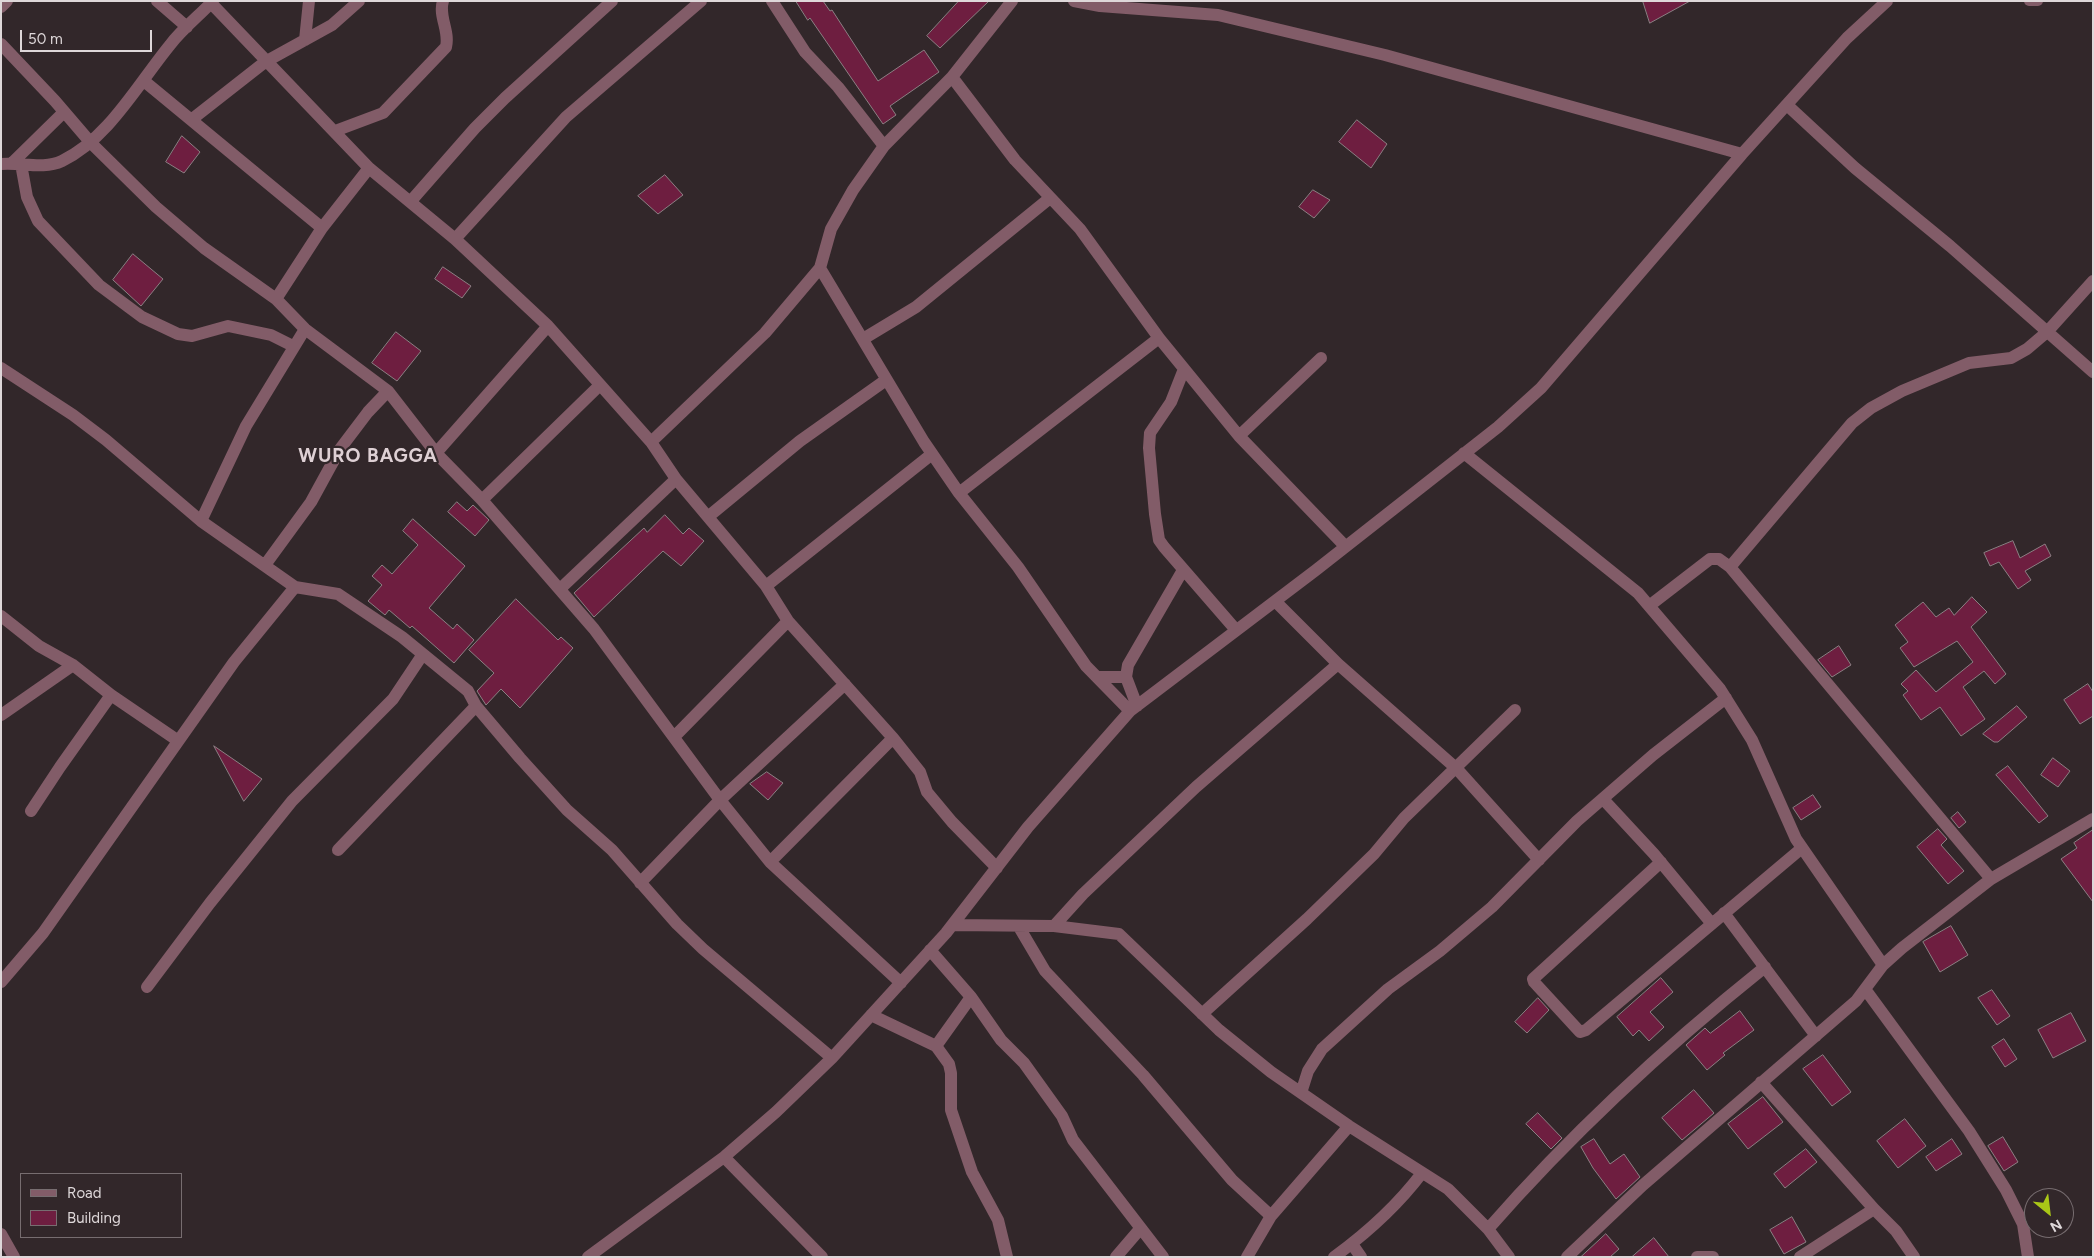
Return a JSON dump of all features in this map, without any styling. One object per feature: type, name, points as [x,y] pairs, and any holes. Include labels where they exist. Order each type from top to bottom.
[{"type":"street","points":[[1,7],[7,1]]},
{"type":"street","points":[[157,1],[187,27]]},
{"type":"street","points":[[306,40],[308,1]]},
{"type":"street","points":[[191,120],[265,62],[332,25],[359,1]]},
{"type":"street","points":[[335,131],[383,113],[446,47],[448,40],[442,13],[443,1]]},
{"type":"street","points":[[411,201],[475,128],[505,98],[612,1]]},
{"type":"street","points":[[455,239],[566,117],[701,1]]},
{"type":"street","points":[[772,1],[805,52],[838,87],[884,146]]},
{"type":"street","points":[[651,442],[765,333],[820,268],[831,229],[853,190],[884,146],[952,77],[1012,1]]},
{"type":"street","points":[[1074,1],[1100,6],[1218,15],[1385,55],[1742,154]]},
{"type":"street","points":[[1196,13],[1205,1]]},
{"type":"street","points":[[588,1257],[724,1157],[776,1112],[832,1058],[952,925],[1028,827],[1134,709],[1464,453],[1542,388],[1742,154],[1847,38],[1886,1]]},
{"type":"street","points":[[11,164],[42,166],[60,162],[90,143],[144,81],[170,44],[212,2],[265,62],[335,131],[369,168],[455,239],[548,326],[651,442],[676,478],[766,586],[788,621],[893,738],[920,772],[927,792],[952,822],[997,868]]},
{"type":"street","points":[[1,44],[90,143],[156,207],[204,248],[276,300],[304,329],[388,391],[436,453],[482,500],[594,629],[720,800],[770,862],[900,983]]},
{"type":"street","points":[[952,77],[1015,160],[1080,229],[1159,338],[1239,436],[1345,546]]},
{"type":"street","points":[[144,81],[322,228]]},
{"type":"street","points":[[1787,105],[1855,168],[1950,246],[2093,372]]},
{"type":"street","points":[[11,164],[64,112]]},
{"type":"street","points":[[11,164],[38,222],[99,285],[142,317],[178,334],[192,336],[228,326],[271,335],[293,346]]},
{"type":"street","points":[[276,300],[322,228],[369,168]]},
{"type":"street","points":[[863,339],[916,308],[1050,198]]},
{"type":"street","points":[[820,268],[886,380],[932,454],[959,493],[1018,567],[1086,666],[1134,709]]},
{"type":"street","points":[[1730,567],[1852,423],[1871,408],[1902,391],[1968,363],[2011,358],[2027,349],[2047,332],[2093,281]]},
{"type":"street","points":[[436,453],[548,326]]},
{"type":"street","points":[[201,521],[246,426],[304,329]]},
{"type":"street","points":[[959,493],[1159,338]]},
{"type":"street","points":[[1239,436],[1322,358]]},
{"type":"street","points":[[1,368],[100,435],[201,521],[295,587],[338,594],[366,610],[468,690],[476,706],[567,810],[612,850],[702,949],[832,1058]]},
{"type":"street","points":[[1184,369],[1171,402],[1150,433],[1149,448],[1159,540],[1236,630]]},
{"type":"street","points":[[709,516],[800,441],[886,380]]},
{"type":"street","points":[[482,500],[600,385]]},
{"type":"street","points":[[265,565],[311,502],[340,449],[388,391]]},
{"type":"street","points":[[1464,453],[1603,564],[1672,630],[1726,698],[1752,740],[1802,848],[1883,965]]},
{"type":"street","points":[[766,586],[932,454]]},
{"type":"street","points":[[560,589],[676,478]]},
{"type":"street","points":[[1649,606],[1710,560],[1719,559],[1730,567],[1992,879]]},
{"type":"street","points":[[1134,709],[1126,677],[1128,665],[1183,570]]},
{"type":"street","points":[[1,982],[43,933],[177,740],[234,662],[295,587]]},
{"type":"street","points":[[1275,601],[1338,664],[1457,769],[1539,860]]},
{"type":"street","points":[[1,616],[38,646],[73,665],[111,695],[177,740]]},
{"type":"street","points":[[674,737],[788,621]]},
{"type":"street","points":[[147,987],[292,801],[393,699],[423,654]]},
{"type":"street","points":[[1054,926],[1083,894],[1196,787],[1338,664]]},
{"type":"street","points":[[1,715],[73,665]]},
{"type":"street","points":[[1097,677],[1126,677]]},
{"type":"street","points":[[640,883],[720,800],[845,684]]},
{"type":"street","points":[[31,812],[111,695]]},
{"type":"street","points":[[1301,1093],[1308,1071],[1322,1049],[1388,989],[1440,951],[1492,907],[1603,799],[1653,755],[1726,698]]},
{"type":"street","points":[[338,850],[476,706]]},
{"type":"street","points":[[1202,1014],[1307,919],[1374,854],[1404,818],[1457,769],[1515,710]]},
{"type":"street","points":[[770,862],[893,738]]},
{"type":"street","points":[[1603,799],[1661,862],[1712,924]]},
{"type":"street","points":[[1567,1257],[1642,1185],[1856,1001],[1883,965],[1902,948],[1992,879],[2093,819]]},
{"type":"street","points":[[1661,862],[1534,977],[1534,982],[1579,1031],[1584,1032],[1802,848]]},
{"type":"street","points":[[1724,913],[1816,1036]]},
{"type":"street","points":[[952,925],[1054,926],[1119,934],[1202,1014],[1271,1072],[1349,1126],[1448,1189],[1488,1229],[1509,1257]]},
{"type":"street","points":[[1019,927],[1045,971],[1142,1075],[1232,1180],[1271,1216]]},
{"type":"street","points":[[930,950],[971,997],[1001,1040],[1024,1063],[1062,1116],[1073,1140],[1163,1257]]},
{"type":"street","points":[[1488,1229],[1519,1193],[1621,1090],[1692,1026],[1765,967]]},
{"type":"street","points":[[1865,989],[1969,1131],[2006,1190],[2023,1224],[2028,1257]]},
{"type":"street","points":[[936,1046],[971,997]]},
{"type":"street","points":[[871,1015],[936,1046],[949,1064],[952,1110],[972,1172],[998,1220],[1007,1257]]},
{"type":"street","points":[[1761,1082],[1874,1209],[1896,1231],[1914,1257]]},
{"type":"street","points":[[1247,1257],[1271,1216],[1349,1126]]},
{"type":"street","points":[[724,1157],[822,1257]]},
{"type":"street","points":[[1334,1257],[1392,1209],[1422,1173]]},
{"type":"street","points":[[1800,1257],[1874,1209]]},
{"type":"street","points":[[1116,1257],[1140,1229]]},
{"type":"street","points":[[1,1234],[14,1257]]},
{"type":"street","points":[[1352,1244],[1361,1257]]},
{"type":"street","points":[[1698,1257],[1713,1257]]},
{"type":"lane","points":[[2029,1],[2038,1]]},
{"type":"building","points":[[796,1],[823,1],[830,11],[832,10],[878,81],[924,50],[939,72],[890,106],[896,115],[883,124],[810,18],[808,20]]},
{"type":"building","points":[[959,1],[989,1],[940,48],[927,36]]},
{"type":"building","points":[[1643,1],[1690,1],[1650,23]]},
{"type":"building","points":[[1357,120],[1387,144],[1371,168],[1339,142]]},
{"type":"building","points":[[182,136],[200,152],[184,173],[166,162]]},
{"type":"building","points":[[665,175],[683,195],[658,214],[638,196]]},
{"type":"building","points":[[1313,190],[1330,200],[1314,218],[1299,207]]},
{"type":"building","points":[[133,254],[163,279],[141,306],[113,280]]},
{"type":"building","points":[[443,267],[471,286],[462,298],[435,279]]},
{"type":"building","points":[[396,332],[421,351],[397,381],[372,363]]},
{"type":"building","points":[[457,502],[467,511],[473,505],[489,520],[475,536],[448,512]]},
{"type":"building","points":[[665,515],[683,534],[689,528],[704,541],[681,566],[663,551],[594,617],[574,593],[644,528],[647,532]]},
{"type":"building","points":[[413,519],[465,566],[429,608],[453,629],[457,624],[474,640],[454,663],[412,626],[410,628],[389,610],[385,615],[368,601],[382,585],[372,576],[382,565],[392,574],[418,545],[403,531]]},
{"type":"building","points":[[2013,541],[2020,558],[2045,544],[2051,556],[2025,571],[2031,580],[2018,589],[1999,562],[1990,566],[1984,553]]},
{"type":"building","points":[[1972,597],[1987,612],[1971,627],[2006,674],[1995,684],[1984,671],[1963,687],[1985,719],[1961,736],[1940,707],[1921,720],[1903,695],[1908,691],[1901,684],[1916,670],[1936,692],[1973,662],[1957,641],[1914,667],[1900,648],[1908,642],[1895,625],[1923,602],[1936,617],[1949,608],[1954,615]]},
{"type":"building","points":[[516,599],[558,640],[561,637],[573,648],[520,708],[501,689],[486,705],[477,691],[494,673],[469,650]]},
{"type":"building","points":[[1839,646],[1851,665],[1832,677],[1818,660]]},
{"type":"building","points":[[2088,684],[2093,692],[2093,716],[2080,724],[2064,700]]},
{"type":"building","points":[[2017,706],[2027,717],[1998,742],[1994,742],[1983,734]]},
{"type":"building","points":[[214,746],[262,779],[244,801]]},
{"type":"building","points":[[2053,758],[2070,771],[2058,787],[2041,775]]},
{"type":"building","points":[[2008,766],[2048,816],[2039,823],[1996,775]]},
{"type":"building","points":[[767,772],[783,783],[768,800],[750,784]]},
{"type":"building","points":[[1813,795],[1821,807],[1801,820],[1793,808]]},
{"type":"building","points":[[1958,812],[1966,822],[1959,828],[1951,818]]},
{"type":"building","points":[[1938,829],[1947,839],[1941,845],[1964,871],[1948,884],[1917,847]]},
{"type":"building","points":[[2093,830],[2093,902],[2061,859],[2077,848],[2074,843]]},
{"type":"building","points":[[1951,926],[1968,955],[1940,972],[1923,942]]},
{"type":"building","points":[[1661,978],[1673,992],[1650,1012],[1664,1027],[1649,1041],[1639,1030],[1633,1036],[1617,1017]]},
{"type":"building","points":[[1992,990],[2010,1016],[1997,1025],[1978,998]]},
{"type":"building","points":[[1538,998],[1549,1010],[1527,1033],[1515,1022]]},
{"type":"building","points":[[1740,1011],[1754,1030],[1723,1053],[1725,1055],[1707,1070],[1686,1045],[1705,1028],[1710,1033]]},
{"type":"building","points":[[2071,1013],[2086,1041],[2053,1058],[2038,1030]]},
{"type":"building","points":[[2004,1039],[2017,1059],[2005,1067],[1992,1047]]},
{"type":"building","points":[[1823,1055],[1851,1092],[1832,1106],[1803,1069]]},
{"type":"building","points":[[1694,1090],[1714,1113],[1682,1140],[1662,1118]]},
{"type":"building","points":[[1763,1097],[1783,1122],[1748,1149],[1728,1124]]},
{"type":"building","points":[[1538,1113],[1562,1138],[1551,1149],[1526,1124]]},
{"type":"building","points":[[1905,1119],[1926,1146],[1898,1168],[1877,1141]]},
{"type":"building","points":[[2003,1137],[2018,1162],[2004,1171],[1988,1146]]},
{"type":"building","points":[[1594,1139],[1610,1164],[1624,1154],[1640,1177],[1616,1199],[1593,1168],[1581,1147]]},
{"type":"building","points":[[1952,1139],[1962,1154],[1936,1171],[1926,1157]]},
{"type":"building","points":[[1806,1149],[1817,1162],[1785,1188],[1774,1174]]},
{"type":"building","points":[[1792,1217],[1806,1242],[1784,1254],[1770,1230]]},
{"type":"building","points":[[1606,1234],[1619,1249],[1610,1257],[1581,1257]]},
{"type":"building","points":[[1654,1238],[1669,1257],[1632,1257]]},
{"type":"district","name":"WURO BAGGA","points":[[368,456]]}]
